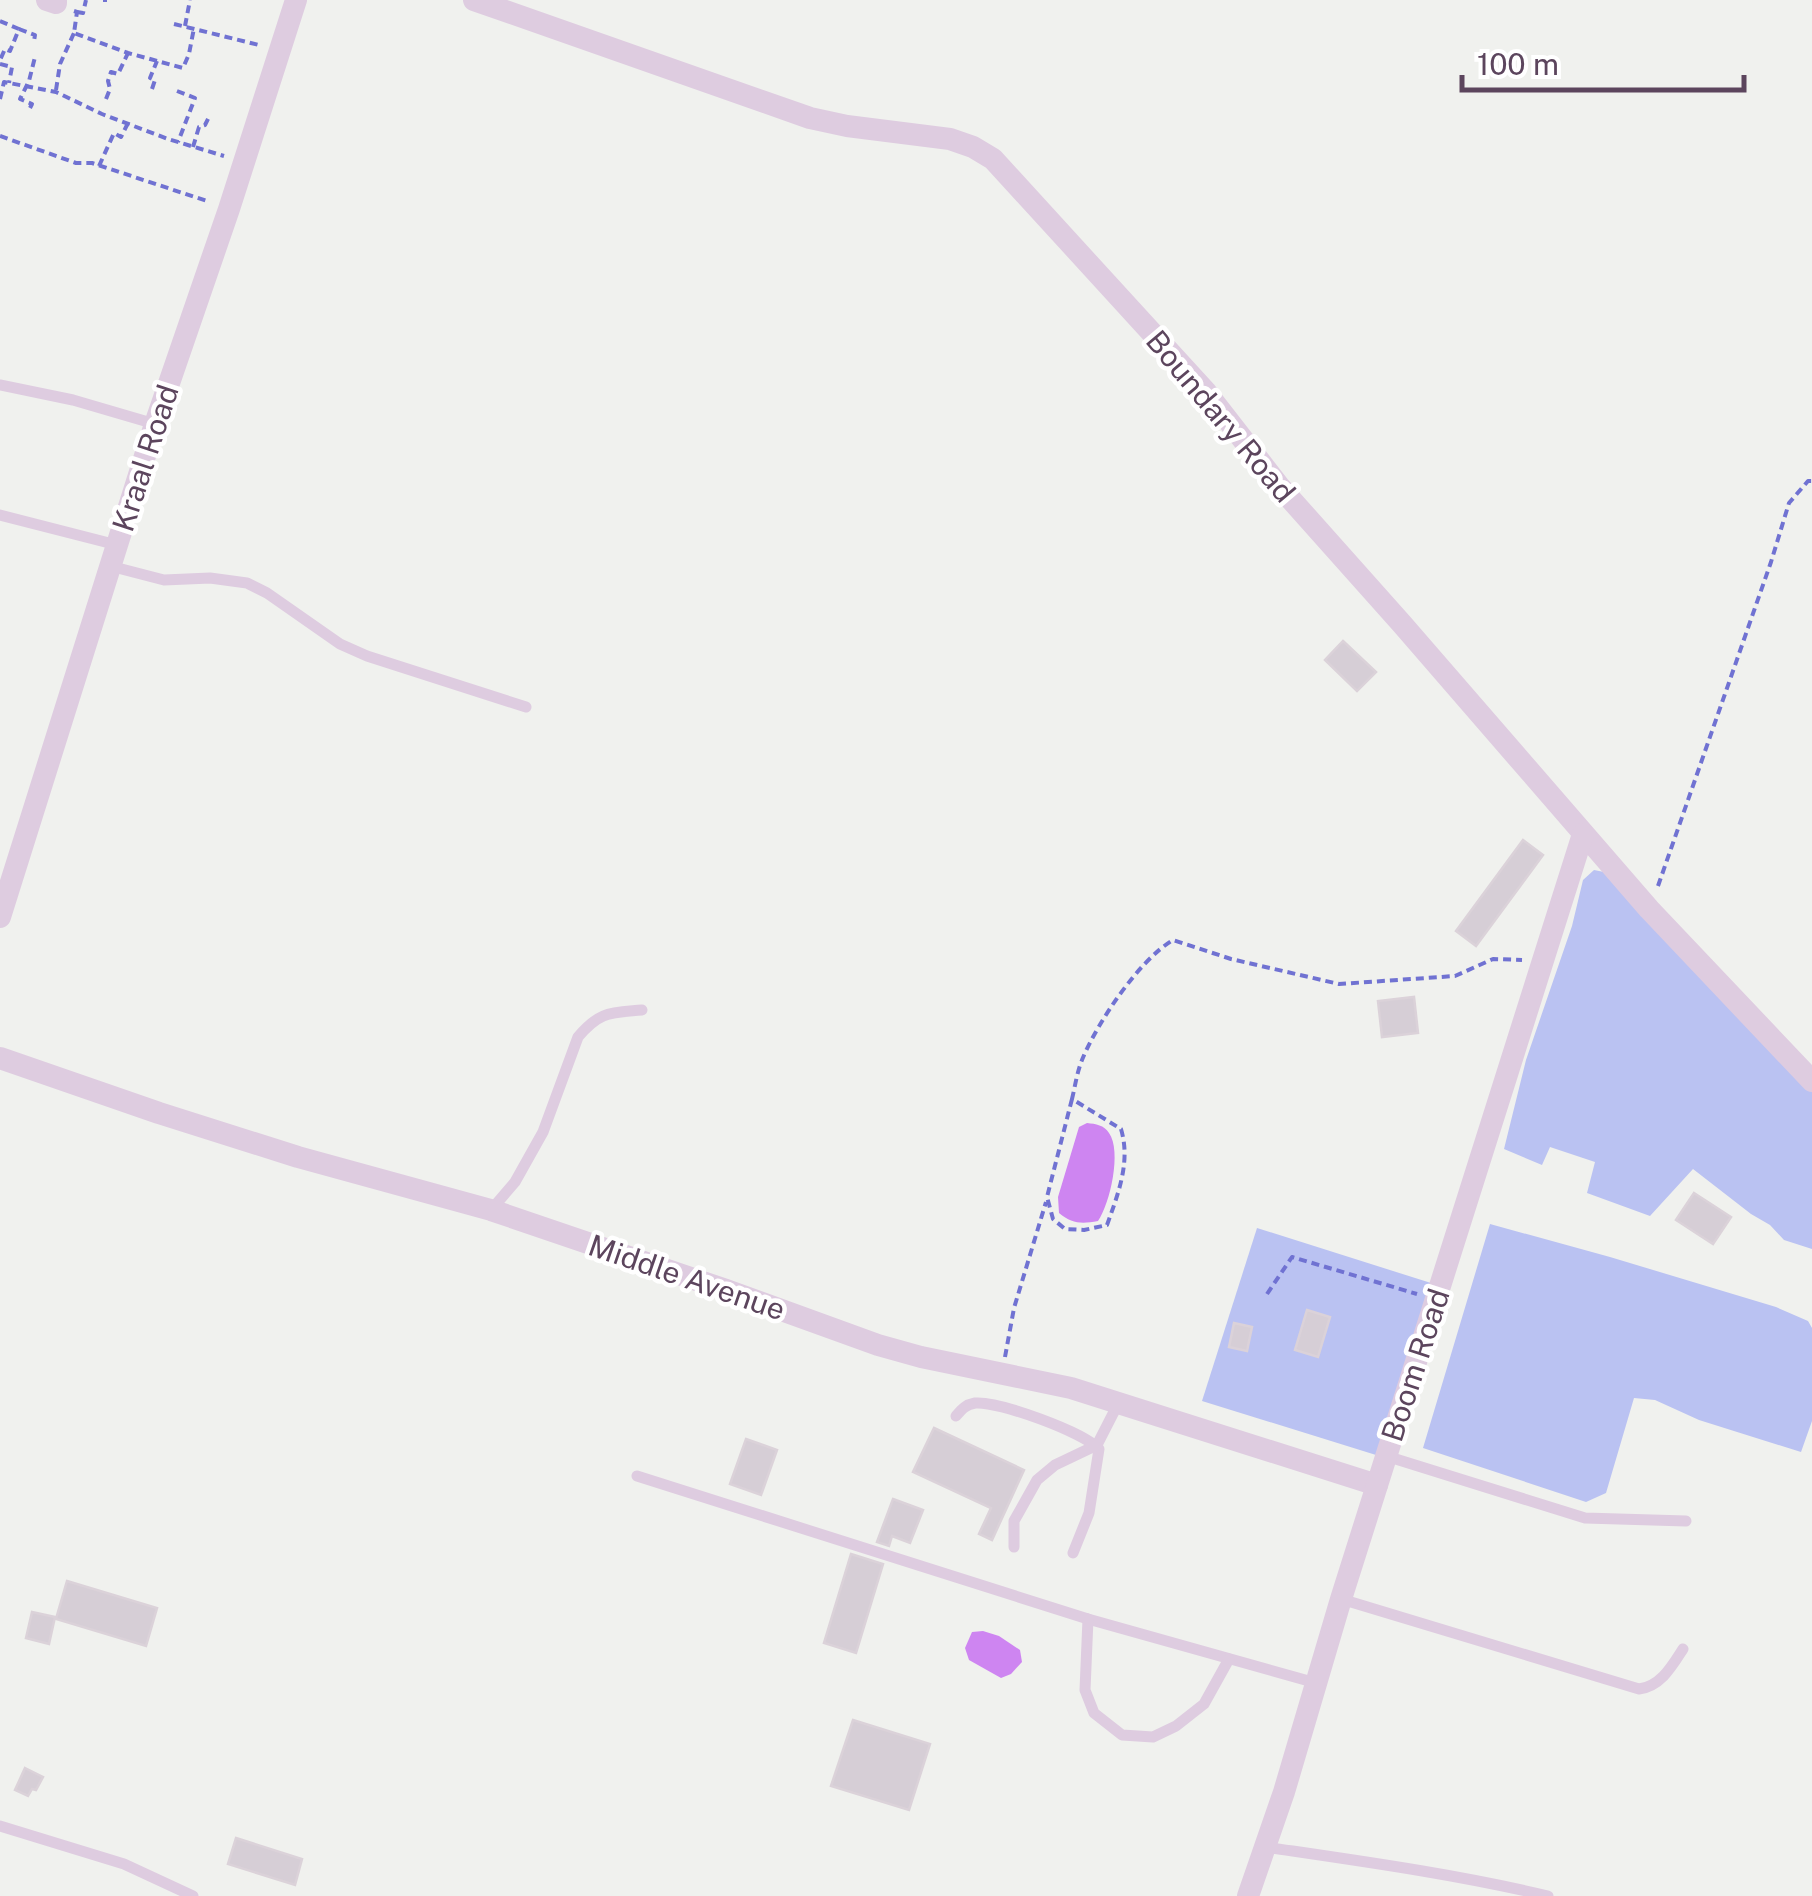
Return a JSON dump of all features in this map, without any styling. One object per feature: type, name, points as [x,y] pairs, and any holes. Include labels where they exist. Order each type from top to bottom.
[{"type":"street","name":"Kraal Road","points":[[0,917],[155,424],[296,0]]},
{"type":"street","name":"Boundary Road","points":[[474,0],[810,118],[950,139],[993,159],[1206,392],[1279,486],[1649,909],[1812,1081]]},
{"type":"street","name":"Boom Road","points":[[1248,1896],[1583,834]]},
{"type":"street","name":"Middle Avenue","points":[[0,1058],[298,1156],[491,1210],[878,1345],[1034,1378],[1120,1402],[1377,1485]]},
{"type":"lane","points":[[0,386],[73,400],[155,424]]},
{"type":"lane","points":[[0,514],[114,556],[164,580],[210,578],[247,583],[340,644],[526,707]]},
{"type":"lane","points":[[491,1210],[515,1182],[542,1132],[578,1037],[589,1024],[606,1014],[642,1010]]},
{"type":"lane","points":[[1014,1547],[1014,1521],[1037,1480],[1055,1466],[1097,1446],[1120,1402]]},
{"type":"lane","points":[[956,1416],[970,1404],[993,1404],[1052,1424],[1097,1446],[1089,1513],[1073,1553]]},
{"type":"lane","points":[[1386,1456],[1585,1518],[1686,1522]]},
{"type":"lane","points":[[637,1476],[1088,1619],[1316,1683]]},
{"type":"lane","points":[[1341,1600],[1639,1688],[1649,1688],[1658,1682],[1683,1649]]},
{"type":"lane","points":[[1088,1619],[1085,1690],[1094,1713],[1122,1735],[1152,1737],[1176,1726],[1204,1704],[1229,1659]]},
{"type":"lane","points":[[0,1826],[124,1864],[193,1896]]},
{"type":"lane","points":[[1265,1848],[1421,1870],[1548,1896]]},
{"type":"path","points":[[59,4],[83,13],[86,0]]},
{"type":"path","points":[[185,26],[190,0]]},
{"type":"path","points":[[59,4],[74,33],[183,68],[190,54],[194,28]]},
{"type":"path","points":[[0,21],[34,35],[34,41]]},
{"type":"path","points":[[174,24],[278,50]]},
{"type":"path","points":[[0,99],[12,68],[0,62],[6,49],[10,51],[18,30]]},
{"type":"path","points":[[56,92],[60,64],[74,33]]},
{"type":"path","points":[[106,99],[111,72],[118,74],[128,53]]},
{"type":"path","points":[[30,108],[32,104],[20,99],[35,56]]},
{"type":"path","points":[[152,89],[155,80],[150,78],[157,61]]},
{"type":"path","points":[[4,82],[56,92],[178,142],[243,162]]},
{"type":"path","points":[[176,91],[195,98],[178,142]]},
{"type":"path","points":[[193,147],[200,127],[209,117]]},
{"type":"path","points":[[100,166],[114,133],[121,136],[128,123]]},
{"type":"path","points":[[0,136],[228,209]]},
{"type":"path","points":[[1649,909],[1772,562],[1789,503],[1812,481]]},
{"type":"path","points":[[1001,1373],[1014,1308],[1081,1062],[1115,1000],[1158,949],[1174,940],[1339,984],[1455,976],[1493,959],[1513,958],[1541,964]]},
{"type":"path","points":[[1047,1197],[1052,1219],[1064,1229],[1106,1225],[1123,1177],[1126,1146],[1121,1129],[1072,1099]]},
{"type":"path","points":[[1267,1294],[1292,1256],[1436,1299]]},
{"type":"shaded area","points":[[1594,870],[1604,872],[1812,1088],[1812,1249],[1784,1240],[1770,1225],[1693,1169],[1650,1216],[1587,1193],[1595,1162],[1550,1147],[1542,1165],[1504,1149],[1526,1060],[1572,926],[1583,880]]},
{"type":"shaded area","points":[[1087,1123],[1109,1133],[1114,1164],[1110,1190],[1098,1221],[1082,1223],[1059,1213],[1058,1197],[1079,1127]]},
{"type":"shaded area","points":[[1490,1224],[1776,1307],[1808,1321],[1812,1328],[1812,1421],[1801,1452],[1699,1420],[1655,1400],[1634,1398],[1606,1493],[1586,1502],[1423,1448]]},
{"type":"shaded area","points":[[1257,1228],[1431,1283],[1376,1455],[1202,1401]]},
{"type":"shaded area","points":[[983,1631],[1020,1650],[1022,1662],[1011,1674],[1001,1678],[969,1660],[965,1648],[972,1632]]},
{"type":"building","points":[[1343,641],[1376,672],[1357,691],[1325,660]]},
{"type":"building","points":[[1523,840],[1543,855],[1476,946],[1456,931]]},
{"type":"building","points":[[1414,997],[1418,1033],[1382,1037],[1378,1001]]},
{"type":"building","points":[[1694,1193],[1731,1217],[1713,1244],[1676,1220]]},
{"type":"building","points":[[1307,1310],[1330,1317],[1318,1357],[1295,1350]]},
{"type":"building","points":[[1234,1323],[1252,1327],[1247,1351],[1229,1347]]},
{"type":"building","points":[[934,1428],[1024,1470],[992,1540],[979,1534],[991,1508],[913,1472]]},
{"type":"building","points":[[746,1439],[777,1450],[761,1495],[730,1484]]},
{"type":"building","points":[[893,1499],[923,1510],[910,1543],[892,1536],[889,1546],[877,1542]]},
{"type":"building","points":[[851,1554],[883,1564],[856,1653],[824,1643]]},
{"type":"building","points":[[67,1581],[157,1608],[146,1646],[56,1619]]},
{"type":"building","points":[[32,1612],[55,1617],[49,1644],[26,1638]]},
{"type":"building","points":[[853,1720],[930,1744],[909,1810],[831,1786]]},
{"type":"building","points":[[25,1768],[43,1777],[28,1796],[15,1790]]},
{"type":"building","points":[[236,1838],[302,1859],[295,1885],[228,1864]]}]
